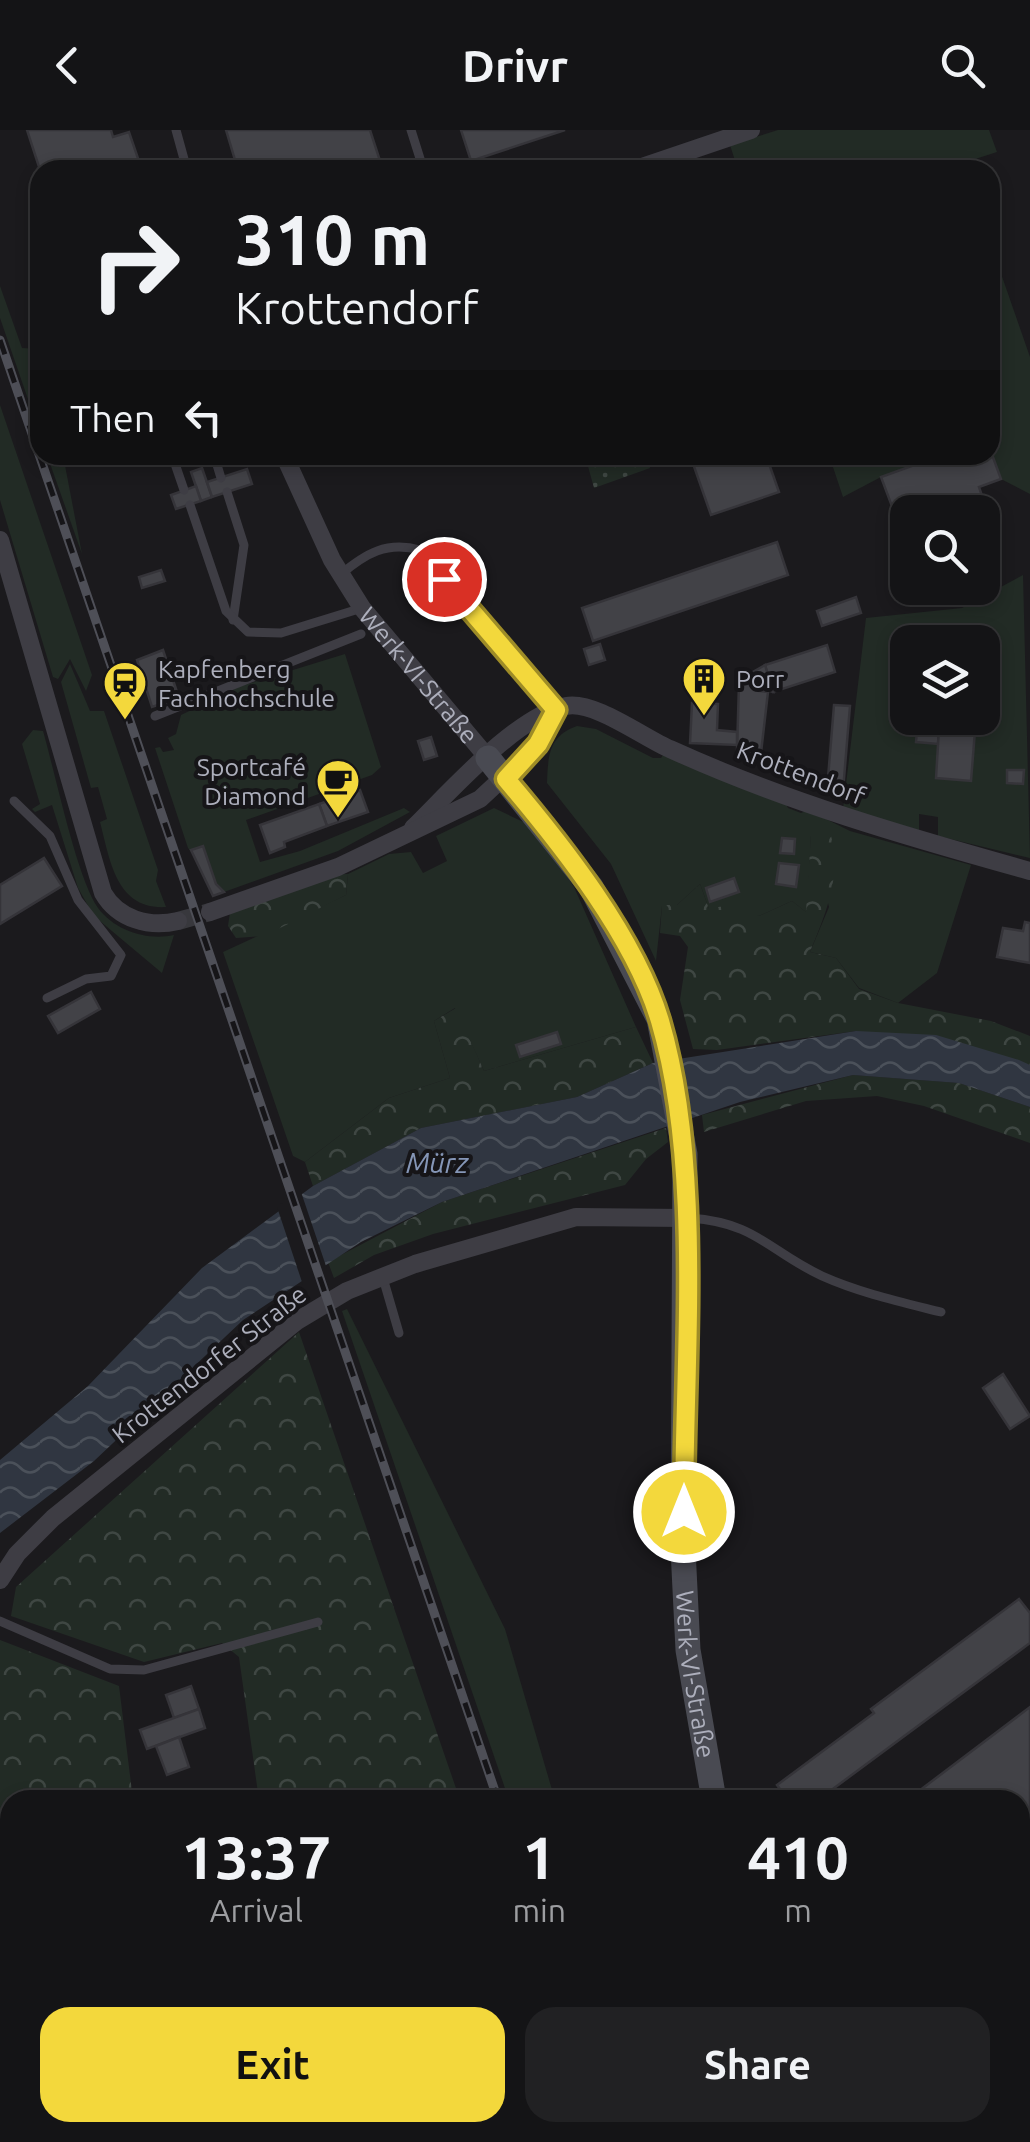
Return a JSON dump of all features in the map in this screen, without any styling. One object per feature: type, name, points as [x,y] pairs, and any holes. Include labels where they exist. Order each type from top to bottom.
[{"type":"main road","name":"Werk-VI-Straße","points":[[488,758],[591,887],[660,1019],[685,1154],[684,1549],[688,1650],[712,1790]]},
{"type":"street","points":[[662,160],[750,130]]},
{"type":"street","name":"Werk-VI-Straße","points":[[289,465],[340,575],[362,608],[488,758]]},
{"type":"street","points":[[0,540],[102,893],[116,910],[136,920],[178,921]]},
{"type":"street","points":[[414,828],[535,719],[559,708]]},
{"type":"street","points":[[210,912],[338,867],[414,828],[459,811],[506,779],[538,744],[559,708]]},
{"type":"street","name":"Krottendorf","points":[[559,708],[591,709],[670,750],[839,816],[1030,870]]},
{"type":"street","name":"Krottendorfer Straße","points":[[0,1580],[53,1518],[297,1321],[347,1291],[576,1218],[685,1218]]},
{"type":"lane","points":[[176,130],[184,160]]},
{"type":"lane","points":[[411,130],[420,160]]},
{"type":"lane","points":[[175,465],[184,490]]},
{"type":"lane","points":[[217,465],[221,478]]},
{"type":"lane","points":[[227,492],[244,545],[233,620]]},
{"type":"lane","points":[[190,504],[233,620],[248,632],[268,635],[362,608]]},
{"type":"lane","points":[[340,575],[376,549],[398,544],[420,550],[559,708]]},
{"type":"lane","points":[[155,716],[361,634]]},
{"type":"lane","points":[[14,800],[50,836],[78,900],[121,955],[111,976],[86,979],[46,998]]},
{"type":"lane","name":"Krottendorfer Straße","points":[[685,1218],[714,1220],[759,1234],[797,1263],[826,1278],[941,1312]]},
{"type":"lane","points":[[382,1277],[399,1333]]},
{"type":"lane","points":[[0,1621],[110,1669],[144,1670],[318,1622]]},
{"type":"green space","points":[[778,130],[989,130],[997,152],[972,160],[735,160],[730,145]]},
{"type":"green space","points":[[1000,271],[1030,357],[1030,494],[1001,479],[996,465],[1000,465]]},
{"type":"green space","points":[[0,286],[22,348],[30,348],[30,405],[0,318]]},
{"type":"green space","points":[[0,405],[92,675],[86,691],[70,659],[58,679],[53,677],[0,500]]},
{"type":"green space","points":[[51,465],[65,465],[82,554]]},
{"type":"green space","points":[[649,465],[650,468],[594,488],[588,466]]},
{"type":"green space","points":[[832,465],[914,465],[881,477],[843,497]]},
{"type":"green space","points":[[1023,575],[1030,858],[938,836],[938,817],[919,814],[919,830],[843,809],[866,618],[968,605],[1000,605],[1000,587]]},
{"type":"green space","points":[[345,654],[381,767],[372,775],[246,820],[260,862],[300,851],[404,808],[410,812],[338,851],[224,892],[188,848],[155,748],[160,747],[163,752],[174,750],[168,738],[176,734],[181,715],[241,686]]},
{"type":"green space","points":[[70,664],[90,711],[104,711],[158,870],[156,881],[166,907],[136,900],[118,880],[112,866],[100,822],[107,819],[98,787],[91,788],[61,682]]},
{"type":"green space","points":[[577,726],[596,729],[653,758],[661,758],[665,752],[783,797],[788,808],[801,813],[808,810],[850,831],[971,865],[937,973],[898,1003],[859,988],[836,958],[810,952],[829,907],[811,835],[807,913],[792,901],[759,916],[709,909],[700,884],[677,905],[662,906],[656,961],[611,864],[547,783],[555,741]]},
{"type":"green space","points":[[33,730],[43,731],[75,850],[98,908],[113,923],[133,932],[154,937],[174,935],[162,973],[94,916],[78,888],[52,805],[35,812],[32,809],[40,804],[22,744]]},
{"type":"green space","points":[[494,808],[534,827],[574,887],[636,1027],[484,1071],[455,1008],[434,1021],[450,1078],[389,1098],[305,1162],[293,1156],[223,952],[346,895],[348,874],[389,854],[411,852],[423,873],[447,861],[436,836]]},
{"type":"green space","points":[[829,830],[834,876],[810,952],[836,958],[859,989],[898,1003],[991,1021],[1030,1036],[1030,1065],[856,1031],[717,1050],[693,1049],[680,1000],[688,947],[680,936],[660,933],[662,905],[677,905],[700,884],[709,909],[733,904],[759,916],[792,901],[806,912],[811,834]]},
{"type":"green space","points":[[348,874],[346,895],[264,936],[236,938],[228,926],[230,913],[329,875]]},
{"type":"green space","points":[[456,1008],[484,1071],[636,1027],[653,1063],[577,1097],[421,1128],[313,1186],[305,1162],[389,1098],[450,1078],[434,1021]]},
{"type":"green space","points":[[853,1075],[959,1083],[1030,1107],[1030,1143],[924,1106],[877,1096],[806,1101],[704,1132],[702,1115]]},
{"type":"green space","points":[[666,1128],[668,1142],[646,1159],[625,1185],[433,1234],[374,1255],[334,1278],[328,1262],[442,1202]]},
{"type":"green space","points":[[347,1309],[505,1629],[552,1790],[506,1790],[342,1311]]},
{"type":"green space","points":[[299,1332],[457,1790],[258,1790],[239,1657],[222,1643],[144,1662],[11,1616],[16,1587]]},
{"type":"green space","points":[[0,1640],[119,1686],[132,1790],[0,1790]]},
{"type":"water","name":"Mürz","points":[[856,1031],[936,1035],[1019,1060],[1030,1065],[1030,1107],[959,1083],[853,1075],[740,1102],[442,1202],[361,1242],[243,1320],[94,1461],[0,1533],[0,1460],[88,1386],[202,1268],[313,1186],[421,1128],[577,1097],[653,1063]]},
{"type":"pier","points":[[300,1189],[327,1269],[303,1285],[277,1207]]},
{"type":"building","points":[[27,130],[111,130],[113,137],[129,132],[139,160],[37,160]]},
{"type":"building","points":[[226,130],[370,130],[380,160],[235,160]]},
{"type":"building","points":[[461,130],[565,130],[474,160],[471,160]]},
{"type":"building","points":[[694,465],[770,465],[779,492],[711,515]]},
{"type":"building","points":[[914,465],[996,465],[1001,479],[979,487],[982,495],[890,495],[890,501],[881,477]]},
{"type":"building","points":[[202,468],[212,497],[201,501],[191,472]]},
{"type":"building","points":[[247,469],[252,484],[212,497],[207,482]]},
{"type":"building","points":[[196,486],[201,501],[176,509],[171,495]]},
{"type":"building","points":[[777,542],[788,575],[593,641],[582,608]]},
{"type":"building","points":[[161,570],[165,581],[142,588],[139,577]]},
{"type":"building","points":[[856,597],[861,613],[822,626],[817,611]]},
{"type":"building","points":[[600,644],[605,660],[589,665],[584,649]]},
{"type":"building","points":[[827,645],[835,672],[773,692],[765,665]]},
{"type":"building","points":[[163,650],[179,698],[152,707],[137,660]]},
{"type":"building","points":[[765,665],[773,692],[743,683],[744,677]]},
{"type":"building","points":[[739,683],[760,685],[759,691],[768,692],[761,753],[737,750]]},
{"type":"building","name":"Porr","points":[[692,703],[718,704],[717,730],[737,732],[737,745],[690,743]]},
{"type":"building","points":[[834,705],[850,706],[843,791],[827,790]]},
{"type":"building","points":[[917,735],[939,735],[938,744],[916,742]]},
{"type":"building","points":[[939,735],[975,735],[971,781],[936,778]]},
{"type":"building","points":[[431,737],[437,756],[424,760],[418,741]]},
{"type":"building","points":[[1007,770],[1024,770],[1023,784],[1007,783]]},
{"type":"building","points":[[360,790],[368,812],[327,826],[319,804]]},
{"type":"building","points":[[319,804],[327,826],[284,842],[285,847],[270,853],[260,825]]},
{"type":"building","points":[[782,838],[795,839],[794,854],[780,853]]},
{"type":"building","points":[[203,846],[216,884],[224,892],[213,896],[191,850]]},
{"type":"building","points":[[44,858],[62,886],[0,924],[0,885]]},
{"type":"building","points":[[779,863],[799,865],[796,887],[776,884]]},
{"type":"building","points":[[734,878],[739,892],[710,902],[706,888]]},
{"type":"building","points":[[1025,922],[1030,923],[1030,963],[997,957],[1003,928],[1023,931]]},
{"type":"building","points":[[91,992],[100,1009],[58,1033],[48,1016]]},
{"type":"building","points":[[557,1032],[561,1044],[520,1057],[516,1045]]},
{"type":"building","points":[[1003,1374],[1030,1416],[1010,1429],[983,1388]]},
{"type":"building","points":[[1019,1599],[1030,1613],[1030,1643],[832,1790],[781,1790],[777,1785],[874,1713],[871,1709]]},
{"type":"building","points":[[191,1686],[199,1709],[174,1718],[166,1695]]},
{"type":"building","points":[[1030,1707],[1030,1790],[920,1790]]},
{"type":"building","points":[[199,1709],[205,1728],[147,1749],[140,1730]]},
{"type":"building","points":[[179,1737],[189,1767],[167,1775],[156,1746]]},
{"type":"tunnel","points":[[178,921],[210,912]]},
{"type":"railway","points":[[0,340],[30,428]]},
{"type":"railway","points":[[43,465],[495,1790]]},
{"type":"place","name":"Porr","points":[[704,717]]},
{"type":"place","name":"Kapfenberg Fachhochschule","points":[[125,721]]},
{"type":"place","name":"Sportcafé Diamond","points":[[338,819]]},
{"type":"route","points":[[444,579],[556,710],[551,726],[538,744],[506,779],[591,887],[660,1019],[685,1154],[684,1512]]}]
